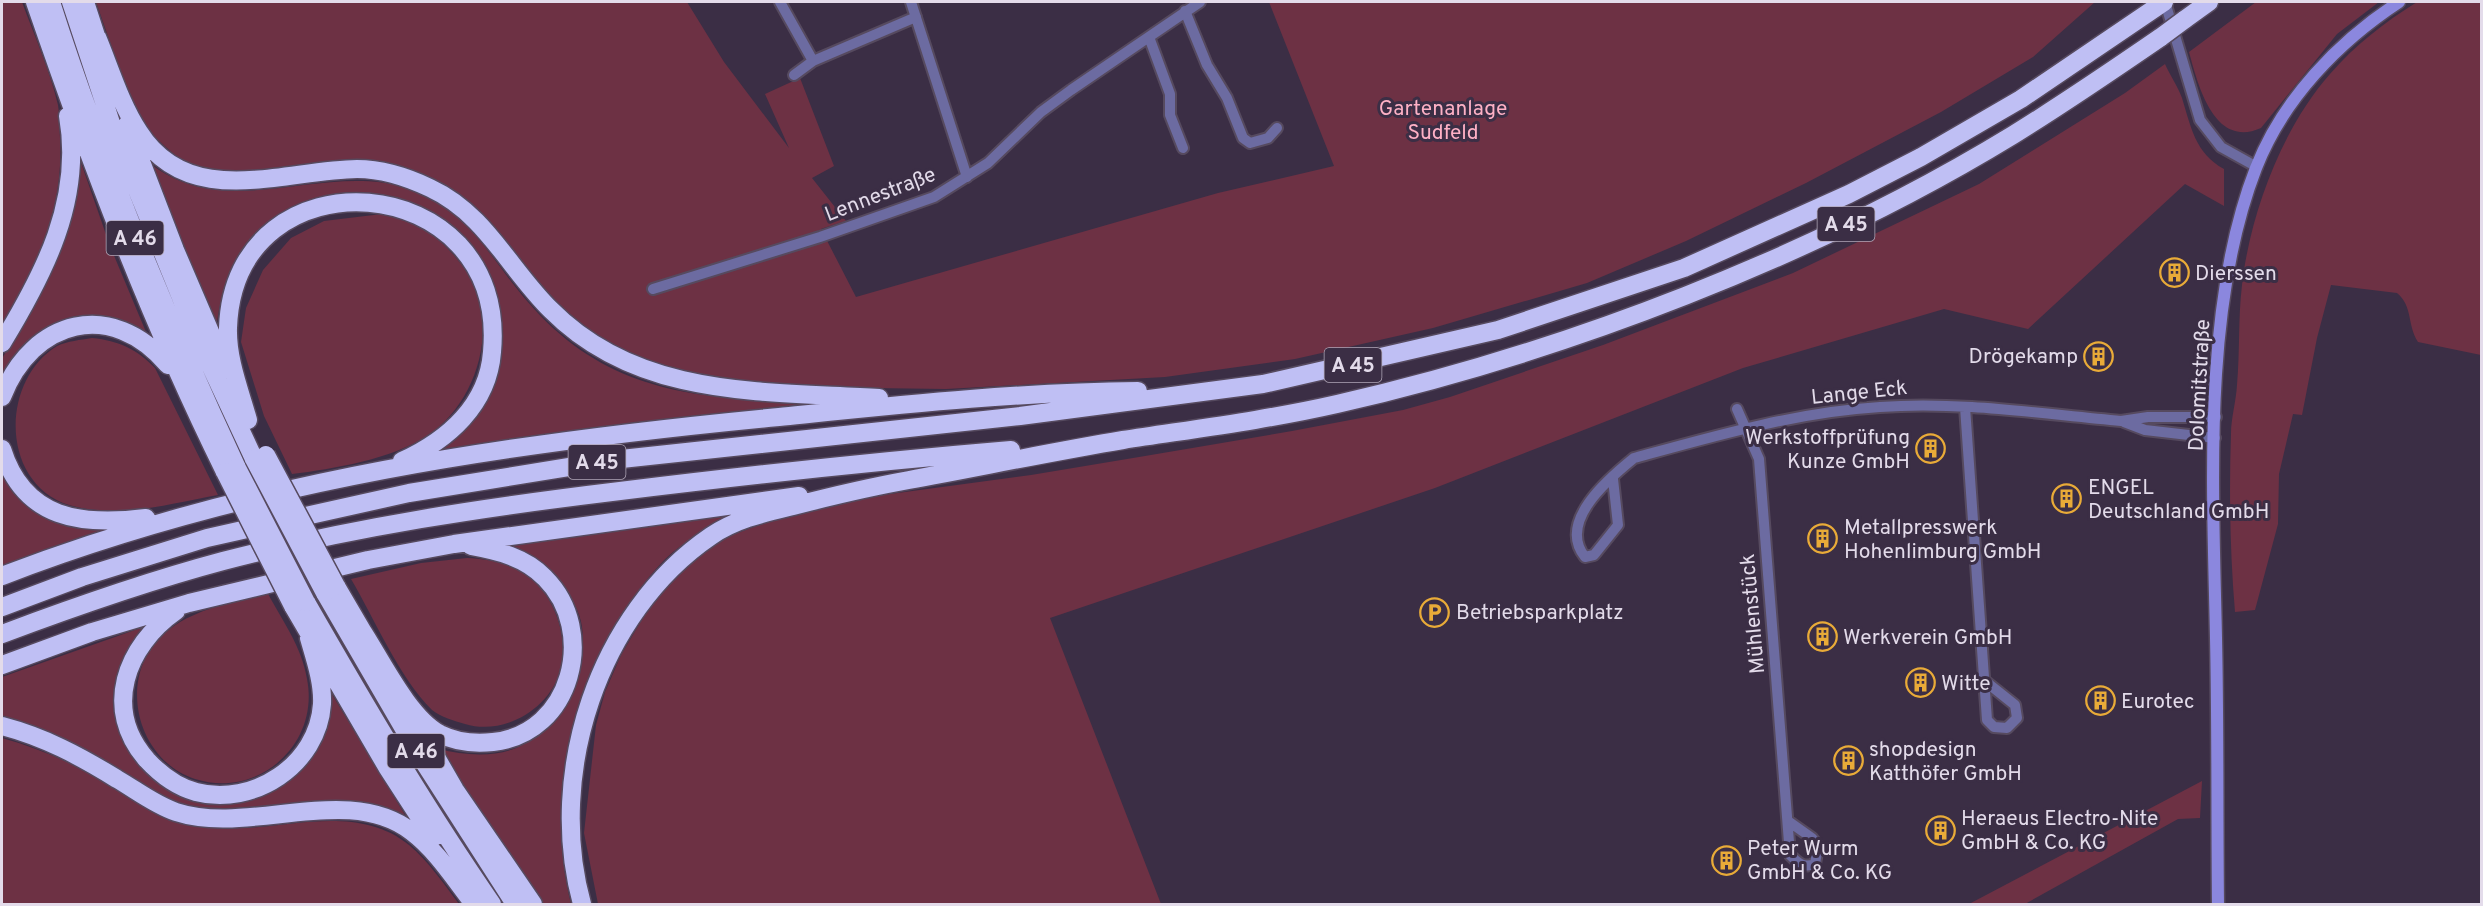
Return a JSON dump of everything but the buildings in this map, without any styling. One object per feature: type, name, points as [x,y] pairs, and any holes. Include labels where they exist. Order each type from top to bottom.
[{"type":"highway","points":[[35,2],[120,236],[200,422]]},
{"type":"highway","name":"A 46","points":[[51,2],[99,146],[231,470],[300,604],[458,855],[492,904]]},
{"type":"highway","name":"A 46","points":[[71,2],[121,148],[198,339],[423,762],[515,904]]},
{"type":"highway","points":[[85,2],[134,147],[175,250],[248,420]]},
{"type":"highway","name":"A 45","points":[[2,634],[84,603],[222,561],[349,532],[521,503],[807,468],[1115,442],[1335,405],[1553,343],[1719,281],[1859,218],[1965,162],[2084,89],[2210,2]]},
{"type":"highway","name":"A 45","points":[[2,607],[82,577],[207,538],[409,493],[612,460],[1031,414],[1263,384],[1498,330],[1684,268],[1768,232],[1921,157],[2021,99],[2160,5]]},
{"type":"highway","points":[[97,37],[138,131],[149,146],[178,168],[223,181],[252,182],[358,169],[407,178],[448,198],[475,218],[552,312],[600,349],[628,363],[660,376],[732,390],[935,402]]},
{"type":"highway","points":[[2,343],[50,256],[65,207],[70,170],[70,143],[62,79]]},
{"type":"highway","points":[[260,457],[231,356],[228,329],[236,282],[249,256],[267,237],[289,220],[309,210],[335,202],[384,203],[408,210],[438,226],[457,242],[482,280],[491,313],[494,337],[492,357],[484,385],[473,407],[460,423],[440,441],[384,469]]},
{"type":"highway","points":[[2,397],[15,369],[41,341],[60,330],[82,325],[108,325],[130,332],[153,347],[169,366],[200,422],[231,470]]},
{"type":"highway","points":[[2,576],[58,555],[196,512],[384,469],[661,428],[935,402],[1100,391],[1208,390]]},
{"type":"highway","points":[[582,904],[572,843],[576,761],[598,680],[631,616],[664,574],[713,534],[738,520],[849,491],[1115,442]]},
{"type":"highway","points":[[2,449],[7,466],[34,500],[54,512],[78,521],[110,523],[196,512]]},
{"type":"highway","points":[[2,665],[92,632],[189,603],[368,560],[454,544],[774,498],[849,491]]},
{"type":"highway","points":[[330,589],[361,629],[414,711],[438,733],[458,741],[479,744],[500,741],[522,734],[539,723],[557,704],[567,684],[572,666],[574,643],[565,606],[550,583],[529,565],[512,556],[490,549],[454,544]]},
{"type":"highway","points":[[189,603],[148,635],[135,653],[123,691],[129,730],[140,751],[156,770],[174,783],[196,792],[221,794],[247,791],[273,781],[293,766],[309,746],[322,705],[318,667],[300,604]]},
{"type":"highway","points":[[361,629],[455,790],[533,904]]},
{"type":"highway","points":[[309,638],[387,767],[475,904]]},
{"type":"highway","points":[[2,726],[58,745],[146,797],[173,811],[192,817],[228,820],[315,811],[345,811],[369,813],[396,822],[425,842],[475,904]]},
{"type":"street","points":[[780,2],[813,61]]},
{"type":"street","points":[[911,2],[968,177]]},
{"type":"street","name":"Lennestraße","points":[[653,289],[903,210],[934,197],[988,163],[1041,112],[1200,2]]},
{"type":"street","name":"Dolomitstraße","points":[[2218,904],[2215,438],[2226,274],[2235,232],[2257,167],[2274,130],[2312,77],[2351,37],[2399,2]]},
{"type":"street","points":[[2160,5],[2200,120],[2221,147],[2257,167]]},
{"type":"street","points":[[1185,11],[1207,65],[1227,98],[1243,138],[1250,143],[1268,138],[1277,128]]},
{"type":"street","points":[[794,75],[813,61],[916,17]]},
{"type":"street","points":[[1149,37],[1170,94],[1170,114],[1183,148]]},
{"type":"street","name":"Lange Eck","points":[[1613,479],[1618,525],[1594,555],[1586,557],[1580,550],[1576,530],[1580,515],[1613,479],[1634,458],[1748,429],[1878,406],[1965,407],[2121,421],[2148,417],[2216,417]]},
{"type":"street","points":[[1965,407],[1985,681]]},
{"type":"street","name":"Mühlenstück","points":[[1737,409],[1748,429],[1759,459],[1788,821]]},
{"type":"street","name":"Lange Eck","points":[[2121,421],[2145,430],[2215,438]]},
{"type":"green space","points":[[2,2],[22,2],[46,66],[59,109],[60,164],[58,188],[46,237],[27,283],[2,327]]},
{"type":"green space","name":"Gartenanlage Sudfeld","points":[[96,2],[687,2],[724,62],[789,148],[765,94],[800,78],[834,166],[812,178],[846,221],[821,229],[856,297],[1218,193],[1334,166],[1269,2],[2095,2],[2033,57],[1941,112],[1806,183],[1686,241],[1587,283],[1433,328],[1295,359],[1165,377],[946,389],[796,387],[680,374],[617,350],[571,318],[431,179],[241,175],[201,169],[177,157],[149,132],[130,99]]},
{"type":"green space","points":[[2256,2],[2379,2],[2337,34],[2261,128],[2245,132],[2231,130],[2220,122],[2211,110],[2197,81],[2189,52]]},
{"type":"green space","points":[[2417,2],[2481,2],[2481,355],[2418,342],[2412,329],[2408,310],[2397,293],[2331,285],[2317,338],[2302,415],[2293,414],[2279,474],[2278,524],[2255,610],[2235,612],[2230,523],[2231,428],[2237,385],[2242,285],[2252,230],[2271,173],[2283,146],[2313,96],[2330,74],[2360,44]]},
{"type":"green space","points":[[2165,64],[2180,94],[2200,147],[2214,163],[2224,169],[2224,206],[2185,184],[2028,329],[1944,309],[1743,368],[1435,488],[1050,618],[1161,904],[598,904],[584,833],[596,725],[605,692],[621,655],[651,604],[668,582],[698,555],[724,538],[816,504],[1031,475],[1145,456],[1403,410],[1450,397],[1603,345],[1793,273],[1979,184],[2125,93]]},
{"type":"green space","points":[[77,151],[110,246],[146,332],[123,322],[28,342],[2,377],[2,359],[20,324]]},
{"type":"green space","points":[[148,162],[178,180],[209,189],[242,191],[341,181],[375,182],[408,188],[428,196],[461,220],[489,251],[527,301],[560,335],[595,359],[632,377],[670,389],[709,396],[838,402],[635,423],[441,451],[458,436],[476,413],[490,383],[498,351],[499,320],[492,290],[480,263],[461,239],[438,219],[410,205],[379,196],[342,194],[314,200],[274,225],[240,259],[232,272],[221,301],[216,333]]},
{"type":"green space","points":[[382,214],[421,226],[449,250],[466,271],[479,299],[483,321],[478,365],[458,406],[427,436],[380,457],[344,466],[292,474],[264,416],[241,342],[246,308],[263,270],[291,238],[324,221]]},
{"type":"green space","points":[[92,338],[111,341],[127,347],[155,368],[218,495],[144,509],[106,511],[69,505],[46,493],[30,476],[20,454],[16,430],[18,406],[25,383],[38,362],[57,346]]},
{"type":"green space","points":[[2,471],[21,499],[44,517],[72,526],[106,530],[2,566]]},
{"type":"green space","points":[[735,514],[695,536],[665,559],[650,575],[631,602],[601,653],[586,686],[566,757],[561,830],[564,867],[571,904],[544,904],[439,749],[478,754],[497,753],[516,748],[533,738],[549,722],[563,703],[574,682],[581,659],[583,636],[579,615],[569,597],[562,590],[505,546]]},
{"type":"green space","points":[[467,558],[510,566],[534,580],[550,602],[563,642],[561,669],[547,696],[524,716],[495,726],[480,727],[465,724],[443,717],[432,710],[398,665],[351,579],[421,563]]},
{"type":"green space","points":[[267,592],[301,656],[307,679],[309,703],[304,725],[294,744],[280,761],[262,773],[241,781],[219,783],[195,779],[174,769],[158,753],[146,735],[139,713],[137,691],[141,669],[150,649],[177,624],[214,607]]},
{"type":"green space","points":[[146,626],[131,646],[119,671],[114,698],[115,711],[124,730],[168,789],[194,802],[224,804],[254,797],[280,785],[327,686],[405,815],[383,809],[213,813],[168,801],[77,745],[2,718],[2,677]]},
{"type":"green space","points":[[2,738],[29,746],[69,763],[149,810],[188,825],[208,828],[239,828],[337,821],[375,827],[393,834],[409,845],[436,873],[459,904],[2,904]]},
{"type":"green space","points":[[2202,781],[2200,818],[2178,819],[2025,904],[1969,904]]},
{"type":"place","name":"Dierssen","points":[[2174,273]]},
{"type":"place","name":"Drögekamp","points":[[2099,356]]},
{"type":"place","name":"Werkstoffprüfung Kunze GmbH","points":[[1931,449]]},
{"type":"place","name":"ENGEL Deutschland GmbH","points":[[2067,499]]},
{"type":"place","name":"Metallpresswerk Hohenlimburg GmbH","points":[[1823,539]]},
{"type":"place","name":"Betriebsparkplatz","points":[[1435,612]]},
{"type":"place","name":"Werkverein GmbH","points":[[1822,637]]},
{"type":"place","name":"Witte","points":[[1920,683]]},
{"type":"place","name":"Eurotec","points":[[2100,701]]},
{"type":"place","name":"shopdesign Katthöfer GmbH","points":[[1848,761]]},
{"type":"place","name":"Heraeus Electro-Nite GmbH & Co. KG","points":[[1940,830]]},
{"type":"place","name":"Peter Wurm GmbH & Co. KG","points":[[1726,860]]}]
